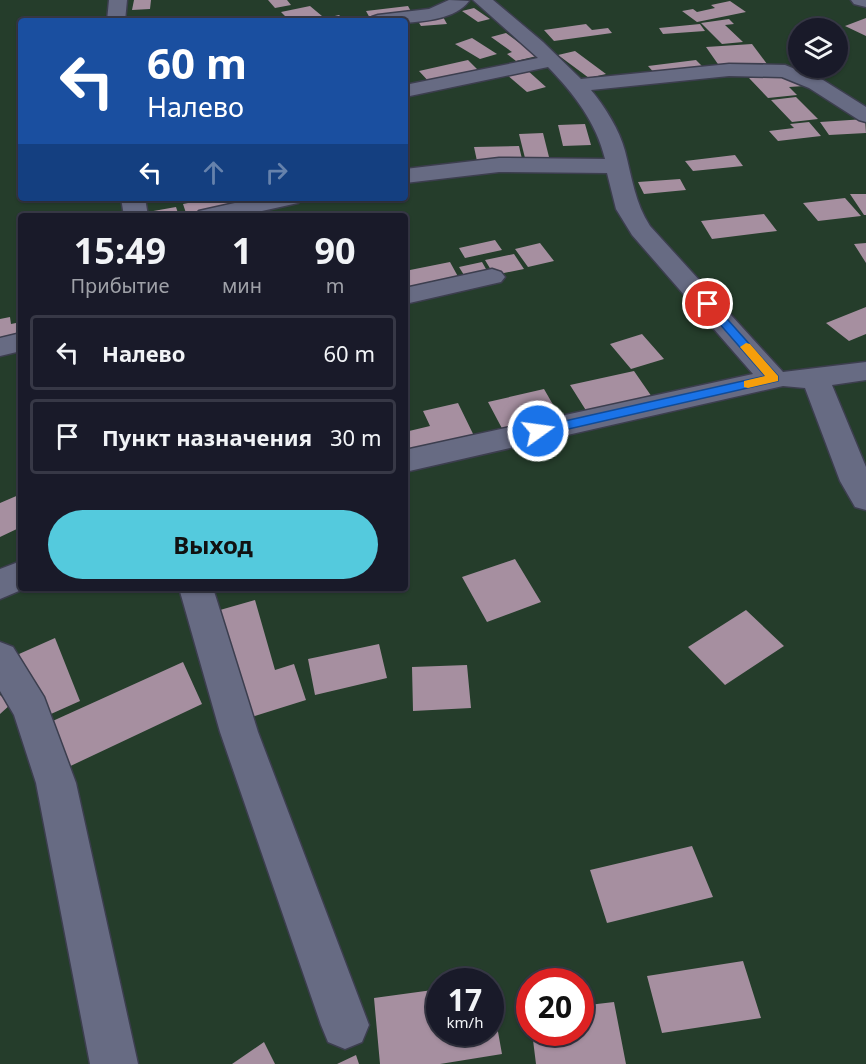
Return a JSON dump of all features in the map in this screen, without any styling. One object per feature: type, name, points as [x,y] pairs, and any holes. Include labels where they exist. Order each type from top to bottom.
[{"type":"lane","points":[[116,18],[118,0]]},
{"type":"lane","points":[[397,18],[436,12],[467,0],[551,61],[577,85],[595,108],[610,139],[627,205],[650,243],[773,379]]},
{"type":"lane","points":[[860,0],[866,2]]},
{"type":"lane","points":[[408,90],[551,61]]},
{"type":"lane","points":[[577,85],[729,70],[784,71],[816,84],[866,116]]},
{"type":"lane","points":[[408,176],[499,165],[617,166]]},
{"type":"lane","points":[[221,213],[276,201]]},
{"type":"lane","points":[[408,295],[492,277]]},
{"type":"lane","points":[[0,347],[18,343]]},
{"type":"lane","points":[[408,460],[606,414],[773,379],[815,378],[866,371]]},
{"type":"lane","points":[[815,378],[856,481],[866,498]]},
{"type":"lane","points":[[0,585],[18,576]]},
{"type":"lane","points":[[197,591],[239,732],[345,1025]]},
{"type":"lane","points":[[0,658],[31,709],[56,783],[114,1064]]},
{"type":"green space","points":[[0,0],[866,0],[866,1064],[0,1064]]},
{"type":"building","points":[[134,0],[151,0],[150,9],[132,10]]},
{"type":"building","points":[[268,0],[287,0],[291,5],[275,8]]},
{"type":"building","points":[[730,1],[746,12],[697,22],[682,11],[693,9],[697,12],[715,8],[711,5]]},
{"type":"building","points":[[310,6],[322,16],[287,18],[281,12]]},
{"type":"building","points":[[408,6],[413,15],[370,18],[366,11]]},
{"type":"building","points":[[474,8],[490,19],[478,22],[462,11]]},
{"type":"building","points":[[339,15],[342,18],[326,18]]},
{"type":"building","points":[[442,15],[447,24],[421,26],[416,18]]},
{"type":"building","points":[[866,18],[866,36],[848,27],[848,25]]},
{"type":"building","points":[[729,19],[734,24],[725,25],[743,42],[722,44],[701,23]]},
{"type":"building","points":[[586,24],[592,30],[608,28],[612,33],[554,41],[544,30]]},
{"type":"building","points":[[700,24],[705,31],[663,34],[659,28]]},
{"type":"building","points":[[506,33],[537,56],[516,61],[507,54],[512,52],[491,37]]},
{"type":"building","points":[[472,38],[497,54],[480,59],[455,44]]},
{"type":"building","points":[[752,44],[767,64],[720,67],[706,47]]},
{"type":"building","points":[[575,51],[606,74],[589,78],[558,55]]},
{"type":"building","points":[[468,60],[481,73],[431,84],[419,71]]},
{"type":"building","points":[[696,60],[706,70],[657,76],[648,66]]},
{"type":"building","points":[[527,70],[546,87],[527,92],[507,75]]},
{"type":"building","points":[[788,73],[788,78],[796,78],[804,86],[789,87],[797,95],[768,98],[749,78]]},
{"type":"building","points":[[796,97],[818,119],[792,122],[771,100]]},
{"type":"building","points":[[865,119],[866,133],[829,135],[820,122]]},
{"type":"building","points":[[809,122],[821,136],[778,141],[769,131],[794,128],[790,124]]},
{"type":"building","points":[[585,124],[591,145],[563,146],[558,125]]},
{"type":"building","points":[[543,133],[549,157],[525,158],[519,134]]},
{"type":"building","points":[[519,146],[522,159],[477,161],[474,147]]},
{"type":"building","points":[[735,155],[743,166],[693,171],[685,161]]},
{"type":"building","points":[[680,179],[686,190],[644,194],[638,182]]},
{"type":"building","points":[[850,194],[866,194],[866,215],[864,215]]},
{"type":"building","points":[[845,198],[861,216],[818,221],[803,203]]},
{"type":"building","points":[[198,201],[235,201],[238,207],[204,213],[186,213],[183,204]]},
{"type":"building","points":[[176,207],[178,213],[142,213]]},
{"type":"building","points":[[764,214],[777,231],[712,239],[701,221]]},
{"type":"building","points":[[495,240],[502,250],[465,258],[459,248]]},
{"type":"building","points":[[540,243],[554,261],[528,267],[515,249]]},
{"type":"building","points":[[866,243],[866,263],[854,244]]},
{"type":"building","points":[[514,254],[524,269],[494,275],[485,260]]},
{"type":"building","points":[[450,262],[461,282],[408,293],[408,270]]},
{"type":"building","points":[[482,262],[490,276],[467,280],[459,267]]},
{"type":"building","points":[[866,307],[866,334],[849,341],[826,323]]},
{"type":"building","points":[[10,317],[11,324],[18,323],[18,341],[0,345],[0,319]]},
{"type":"building","points":[[642,334],[664,359],[631,369],[610,344]]},
{"type":"building","points":[[634,371],[652,397],[587,412],[570,385]]},
{"type":"building","points":[[544,389],[563,422],[506,436],[488,402]]},
{"type":"building","points":[[458,403],[477,442],[408,452],[408,431],[430,426],[423,411]]},
{"type":"building","points":[[18,495],[18,528],[0,537],[0,503]]},
{"type":"building","points":[[515,559],[541,602],[487,622],[462,577]]},
{"type":"building","points":[[255,600],[275,670],[294,664],[306,700],[248,718],[220,610]]},
{"type":"building","points":[[746,610],[784,646],[725,685],[688,647]]},
{"type":"building","points":[[55,638],[80,701],[42,718],[19,654]]},
{"type":"building","points":[[379,644],[387,678],[315,695],[308,659]]},
{"type":"building","points":[[183,662],[202,704],[62,770],[46,724]]},
{"type":"building","points":[[467,665],[471,708],[413,711],[412,667]]},
{"type":"building","points":[[0,695],[11,704],[0,714]]},
{"type":"building","points":[[692,846],[713,897],[607,923],[590,870]]},
{"type":"building","points":[[743,961],[761,1018],[662,1033],[647,976]]},
{"type":"building","points":[[426,991],[426,1046],[501,1046],[502,1054],[440,1064],[380,1064],[374,998]]},
{"type":"building","points":[[614,1002],[626,1064],[536,1064],[534,1046],[594,1046],[594,1004]]},
{"type":"building","points":[[264,1042],[275,1064],[232,1064]]},
{"type":"building","points":[[356,1055],[359,1064],[337,1064]]},
{"type":"slow traffic","points":[[746,347],[773,379],[748,384]]},
{"type":"route","points":[[538,431],[606,414],[773,379],[708,304]]}]
